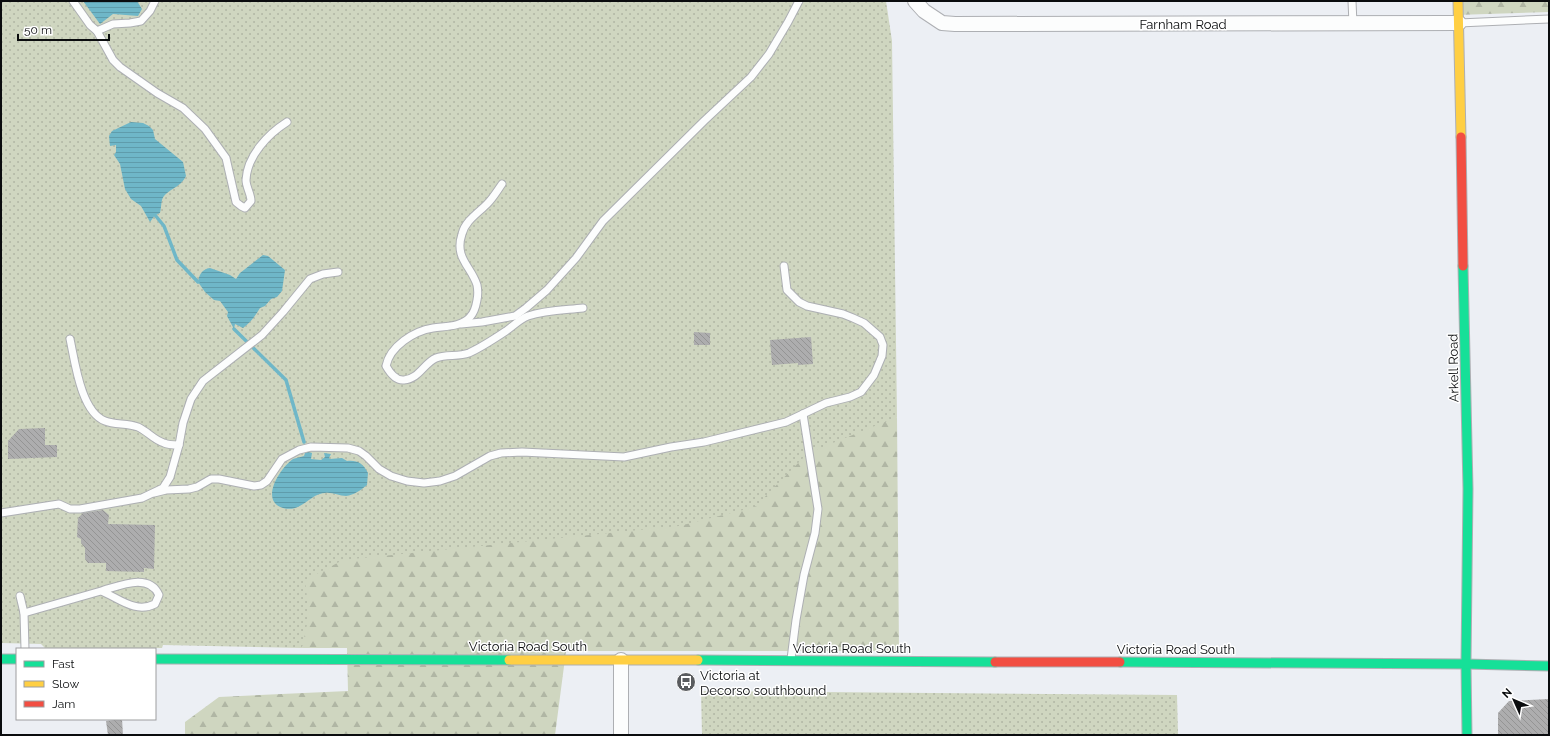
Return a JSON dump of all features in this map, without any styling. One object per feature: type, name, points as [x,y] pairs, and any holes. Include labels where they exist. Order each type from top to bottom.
[{"type":"main road","name":"Arkell Road","points":[[1458,1],[1468,496],[1466,664],[1467,735]]},
{"type":"main road","points":[[1,659],[16,659]]},
{"type":"main road","name":"Victoria Road South","points":[[156,659],[791,660],[1466,664],[1549,666]]},
{"type":"street","name":"Farnham Road","points":[[915,1],[924,11],[942,23],[955,24],[1459,23]]},
{"type":"street","points":[[621,660],[621,735]]},
{"type":"lane","points":[[73,1],[90,25],[103,39],[113,60],[120,67],[157,93],[183,108],[205,129],[226,158],[233,194],[236,202],[241,206],[245,208],[251,201],[246,180],[249,166],[254,156],[266,139],[287,122]]},
{"type":"lane","points":[[97,31],[114,24],[141,21],[150,11],[155,1]]},
{"type":"lane","points":[[583,308],[528,316],[469,353],[453,357],[441,356],[432,360],[418,374],[410,379],[402,380],[394,377],[386,366],[390,355],[399,345],[422,331],[432,328],[482,322],[515,316],[547,290],[572,263],[598,227],[616,207],[751,77],[769,54],[799,1]]},
{"type":"lane","points":[[1352,1],[1353,24]]},
{"type":"lane","points":[[1459,23],[1549,19]]},
{"type":"lane","points":[[461,324],[470,317],[473,312],[478,294],[475,280],[462,259],[460,251],[462,234],[474,215],[493,197],[502,184]]},
{"type":"lane","points":[[154,493],[166,490],[189,489],[197,487],[211,479],[219,479],[254,486],[261,485],[267,481],[282,459],[299,450],[311,447],[348,448],[359,451],[379,469],[391,476],[407,481],[424,482],[440,481],[455,476],[490,456],[501,453],[522,452],[624,457],[704,442],[786,422],[826,403],[850,397],[861,392],[867,385],[879,364],[883,345],[880,337],[864,323],[843,314],[807,306],[796,299],[787,290],[784,266]]},
{"type":"lane","points":[[1,513],[59,504],[70,509],[80,509],[142,498],[163,488],[168,483],[175,464],[186,412],[190,399],[197,388],[211,374],[254,341],[283,312],[310,279],[323,274],[338,272]]},
{"type":"lane","points":[[70,339],[82,390],[90,410],[96,416],[104,421],[127,424],[142,429],[163,443],[179,445]]},
{"type":"lane","points":[[791,660],[804,575],[818,509],[803,414]]},
{"type":"lane","points":[[24,613],[128,583],[148,583],[154,586],[159,595],[155,604],[150,606],[133,606],[101,591]]},
{"type":"lane","points":[[20,596],[24,613],[25,648]]},
{"type":"green space","points":[[1,1],[886,1],[892,41],[897,417],[771,523],[336,573],[302,648],[163,645],[162,648],[45,648],[41,644],[1,643]]},
{"type":"green space","points":[[1456,1],[1549,1],[1549,12],[1456,15]]},
{"type":"green space","points":[[897,417],[899,651],[566,651],[555,735],[185,735],[185,722],[219,697],[348,691],[347,648],[302,648],[309,615],[305,580],[343,560],[679,526],[755,507],[808,453]]},
{"type":"green space","points":[[701,691],[1177,695],[1178,735],[702,735]]},
{"type":"water","points":[[83,1],[137,1],[142,9],[138,16],[113,14],[100,24]]},
{"type":"water","points":[[131,122],[143,123],[149,126],[153,130],[155,139],[183,162],[186,176],[180,184],[164,196],[160,213],[155,215],[150,222],[141,206],[131,199],[125,189],[120,164],[114,155],[116,152],[116,145],[110,146],[109,136],[112,131]]},
{"type":"water","points":[[263,255],[268,256],[285,270],[282,291],[277,297],[271,299],[265,306],[260,308],[253,319],[243,328],[235,324],[234,329],[227,316],[228,312],[220,301],[214,300],[205,292],[198,282],[199,277],[203,271],[210,268],[230,275],[236,279],[240,273]]},
{"type":"water","points":[[305,453],[312,453],[311,459],[321,460],[325,457],[324,453],[331,454],[330,459],[342,458],[347,461],[359,463],[368,473],[367,485],[357,492],[346,496],[328,493],[319,494],[295,508],[283,508],[276,504],[273,499],[272,492],[274,484],[288,463],[293,459],[304,456]]},
{"type":"building","points":[[694,332],[710,333],[710,345],[694,345]]},
{"type":"building","points":[[811,337],[813,364],[798,365],[798,363],[772,365],[770,340]]},
{"type":"building","points":[[45,428],[45,445],[57,445],[57,457],[8,459],[8,441],[19,429]]},
{"type":"building","points":[[103,510],[109,515],[108,524],[155,525],[154,569],[144,568],[144,572],[106,571],[106,563],[88,563],[85,559],[85,548],[81,543],[81,539],[77,537],[78,518],[83,513]]},
{"type":"building","points":[[1549,699],[1549,735],[1498,735],[1498,713],[1509,701]]},
{"type":"building","points":[[122,720],[123,735],[108,735],[106,721]]},
{"type":"waterway","points":[[155,215],[164,226],[177,260],[198,282]]},
{"type":"waterway","points":[[234,329],[286,380],[304,442]]},
{"type":"traffic: fast","points":[[1463,266],[1468,489],[1466,664],[1467,735]]},
{"type":"traffic: fast","points":[[1,659],[16,659]]},
{"type":"traffic: fast","points":[[156,659],[509,660]]},
{"type":"traffic: fast","points":[[698,660],[995,662]]},
{"type":"traffic: fast","points":[[1120,662],[1466,664],[1549,666]]},
{"type":"traffic: slow","points":[[1458,1],[1461,137]]},
{"type":"traffic: slow","points":[[509,660],[698,660]]},
{"type":"traffic: jam","points":[[1461,137],[1463,266]]},
{"type":"traffic: jam","points":[[995,662],[1120,662]]},
{"type":"place","name":"Victoria at Decorso southbound","points":[[686,682]]}]
